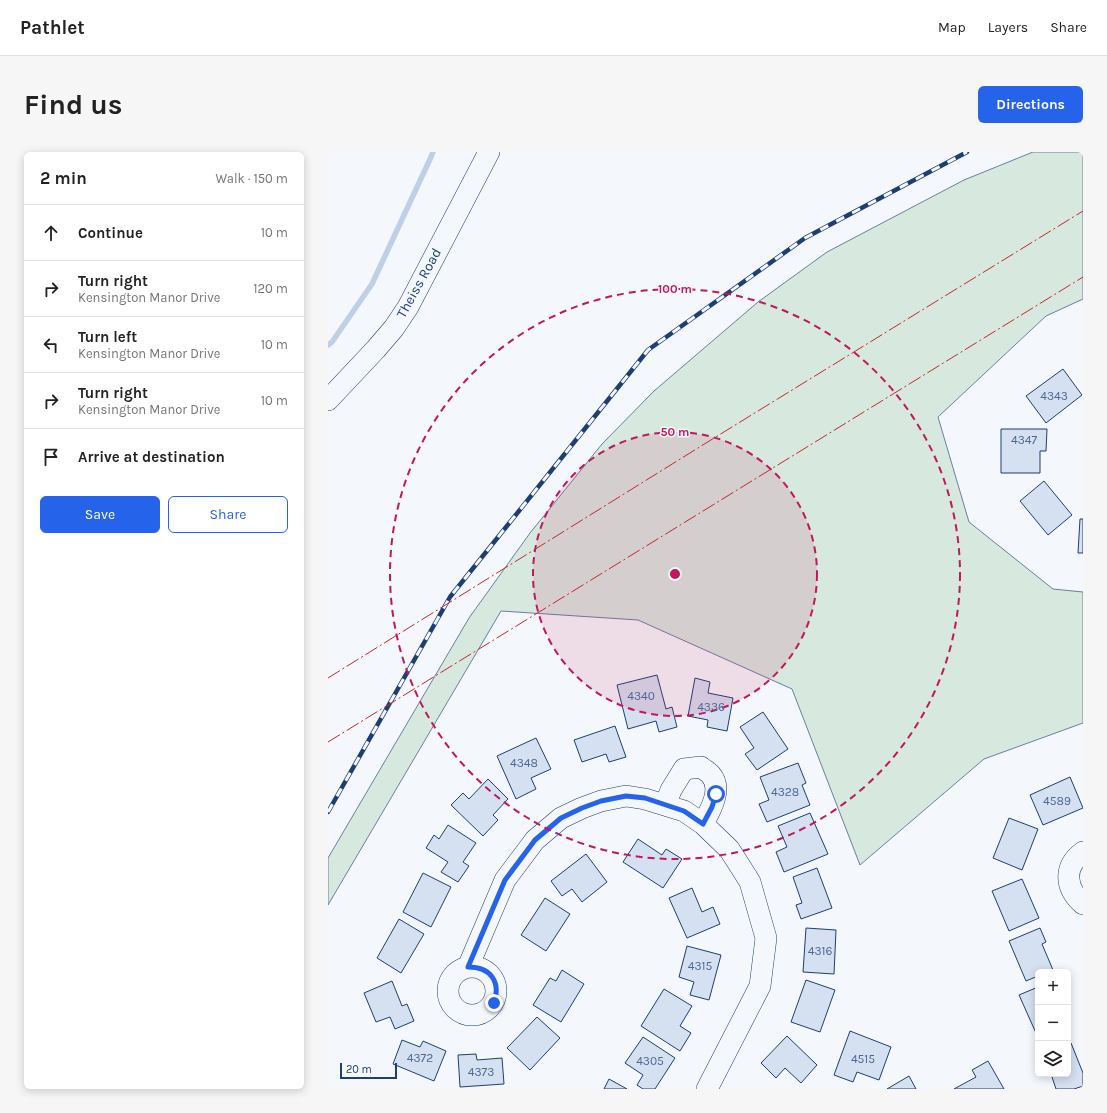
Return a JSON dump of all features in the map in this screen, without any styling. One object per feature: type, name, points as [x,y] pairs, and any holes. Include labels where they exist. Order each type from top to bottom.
[{"type":"street","name":"Theiss Road","points":[[328,400],[376,349],[394,328],[408,307],[489,152]]},
{"type":"street","points":[[664,805],[684,769],[701,767],[712,775],[716,794],[712,807],[703,824]]},
{"type":"street","points":[[468,967],[505,880],[535,840],[561,818],[601,801],[626,796],[645,798],[684,811],[703,824],[729,850],[750,882],[766,938],[760,986],[707,1089]]},
{"type":"street","points":[[1083,852],[1076,857],[1069,871],[1069,885],[1076,897],[1083,904]]},
{"type":"shaded area","points":[[1033,152],[1083,152],[1083,299],[1046,316],[938,417],[969,522],[1053,589],[1083,592],[1083,723],[984,759],[860,865],[792,689],[638,620],[501,611],[328,905],[328,858],[469,618],[530,533],[602,444],[654,391],[758,302],[827,252],[964,180]]},
{"type":"building","points":[[1063,369],[1082,395],[1046,423],[1026,396]]},
{"type":"building","points":[[1001,429],[1047,429],[1046,451],[1040,451],[1040,473],[1001,473]]},
{"type":"building","points":[[1044,481],[1072,515],[1048,535],[1020,501]]},
{"type":"building","points":[[1080,519],[1083,519],[1083,553],[1078,553]]},
{"type":"building","points":[[657,675],[666,709],[672,707],[677,727],[659,732],[656,721],[628,729],[617,685]]},
{"type":"building","points":[[695,678],[710,682],[708,693],[733,698],[727,731],[707,727],[708,720],[688,716]]},
{"type":"building","points":[[763,712],[788,749],[757,770],[745,754],[754,748],[740,727]]},
{"type":"building","points":[[615,726],[626,757],[609,762],[606,754],[582,762],[574,740]]},
{"type":"building","points":[[536,738],[551,769],[531,778],[536,789],[516,799],[497,756]]},
{"type":"building","points":[[798,763],[806,783],[802,785],[810,805],[767,822],[759,804],[769,800],[760,777]]},
{"type":"building","points":[[1070,777],[1083,808],[1043,825],[1030,795]]},
{"type":"building","points":[[488,779],[508,799],[493,815],[498,820],[483,836],[451,805],[463,793],[469,799]]},
{"type":"building","points":[[810,813],[828,854],[784,872],[776,852],[787,847],[778,826]]},
{"type":"building","points":[[1009,818],[1038,829],[1022,870],[993,858]]},
{"type":"building","points":[[448,825],[476,843],[463,862],[469,866],[458,882],[441,872],[448,862],[426,848],[434,835],[439,839]]},
{"type":"building","points":[[638,839],[662,855],[666,849],[682,859],[663,888],[623,862]]},
{"type":"building","points":[[586,854],[607,882],[582,902],[572,889],[562,896],[551,881]]},
{"type":"building","points":[[817,868],[832,908],[801,919],[796,905],[802,903],[793,877]]},
{"type":"building","points":[[423,873],[451,887],[431,927],[403,912]]},
{"type":"building","points":[[1022,879],[1039,918],[1009,931],[992,891]]},
{"type":"building","points":[[692,888],[702,912],[713,907],[720,924],[687,938],[669,898]]},
{"type":"building","points":[[545,898],[570,914],[546,951],[521,935]]},
{"type":"building","points":[[399,919],[424,934],[401,973],[377,958]]},
{"type":"building","points":[[806,928],[836,930],[834,974],[803,972]]},
{"type":"building","points":[[1040,928],[1046,942],[1042,944],[1053,969],[1035,969],[1035,977],[1026,981],[1009,941]]},
{"type":"building","points":[[687,946],[721,955],[709,1000],[690,995],[694,982],[679,977]]},
{"type":"building","points":[[562,970],[584,984],[561,1022],[533,1005],[550,978],[556,981]]},
{"type":"building","points":[[806,980],[835,990],[820,1032],[791,1022]]},
{"type":"building","points":[[392,981],[402,1006],[407,1004],[414,1021],[395,1029],[390,1017],[376,1022],[364,993]]},
{"type":"building","points":[[1035,988],[1035,1031],[1019,995]]},
{"type":"building","points":[[664,989],[692,1006],[680,1026],[691,1033],[680,1051],[641,1026]]},
{"type":"building","points":[[537,1017],[560,1038],[530,1070],[507,1048]]},
{"type":"building","points":[[850,1031],[891,1047],[879,1080],[857,1072],[853,1082],[834,1075]]},
{"type":"building","points":[[787,1036],[817,1065],[801,1083],[785,1068],[776,1078],[761,1063]]},
{"type":"building","points":[[643,1037],[675,1058],[655,1089],[643,1089],[637,1085],[643,1075],[625,1063]]},
{"type":"building","points":[[402,1040],[420,1047],[423,1041],[446,1051],[434,1081],[393,1064]]},
{"type":"building","points":[[1071,1043],[1083,1073],[1083,1086],[1074,1089],[1056,1089],[1052,1077],[1071,1077]]},
{"type":"building","points":[[476,1054],[477,1060],[502,1058],[504,1084],[460,1087],[458,1055]]},
{"type":"building","points":[[988,1061],[1004,1089],[954,1089],[976,1077],[972,1070]]},
{"type":"building","points":[[909,1076],[916,1089],[887,1089]]},
{"type":"building","points":[[609,1079],[627,1089],[604,1089]]},
{"type":"waterway","points":[[328,345],[332,342],[372,284],[433,152]]},
{"type":"railway","points":[[328,812],[450,597],[648,350],[805,238],[967,152]]},
{"type":"power","points":[[328,678],[1083,211]]},
{"type":"power","points":[[328,742],[1083,277]]},
{"type":"route","points":[[494,1003],[497,988],[490,974],[483,969],[468,967],[505,880],[535,840],[561,818],[601,801],[626,796],[645,798],[684,811],[703,824],[712,807],[716,794]]}]
